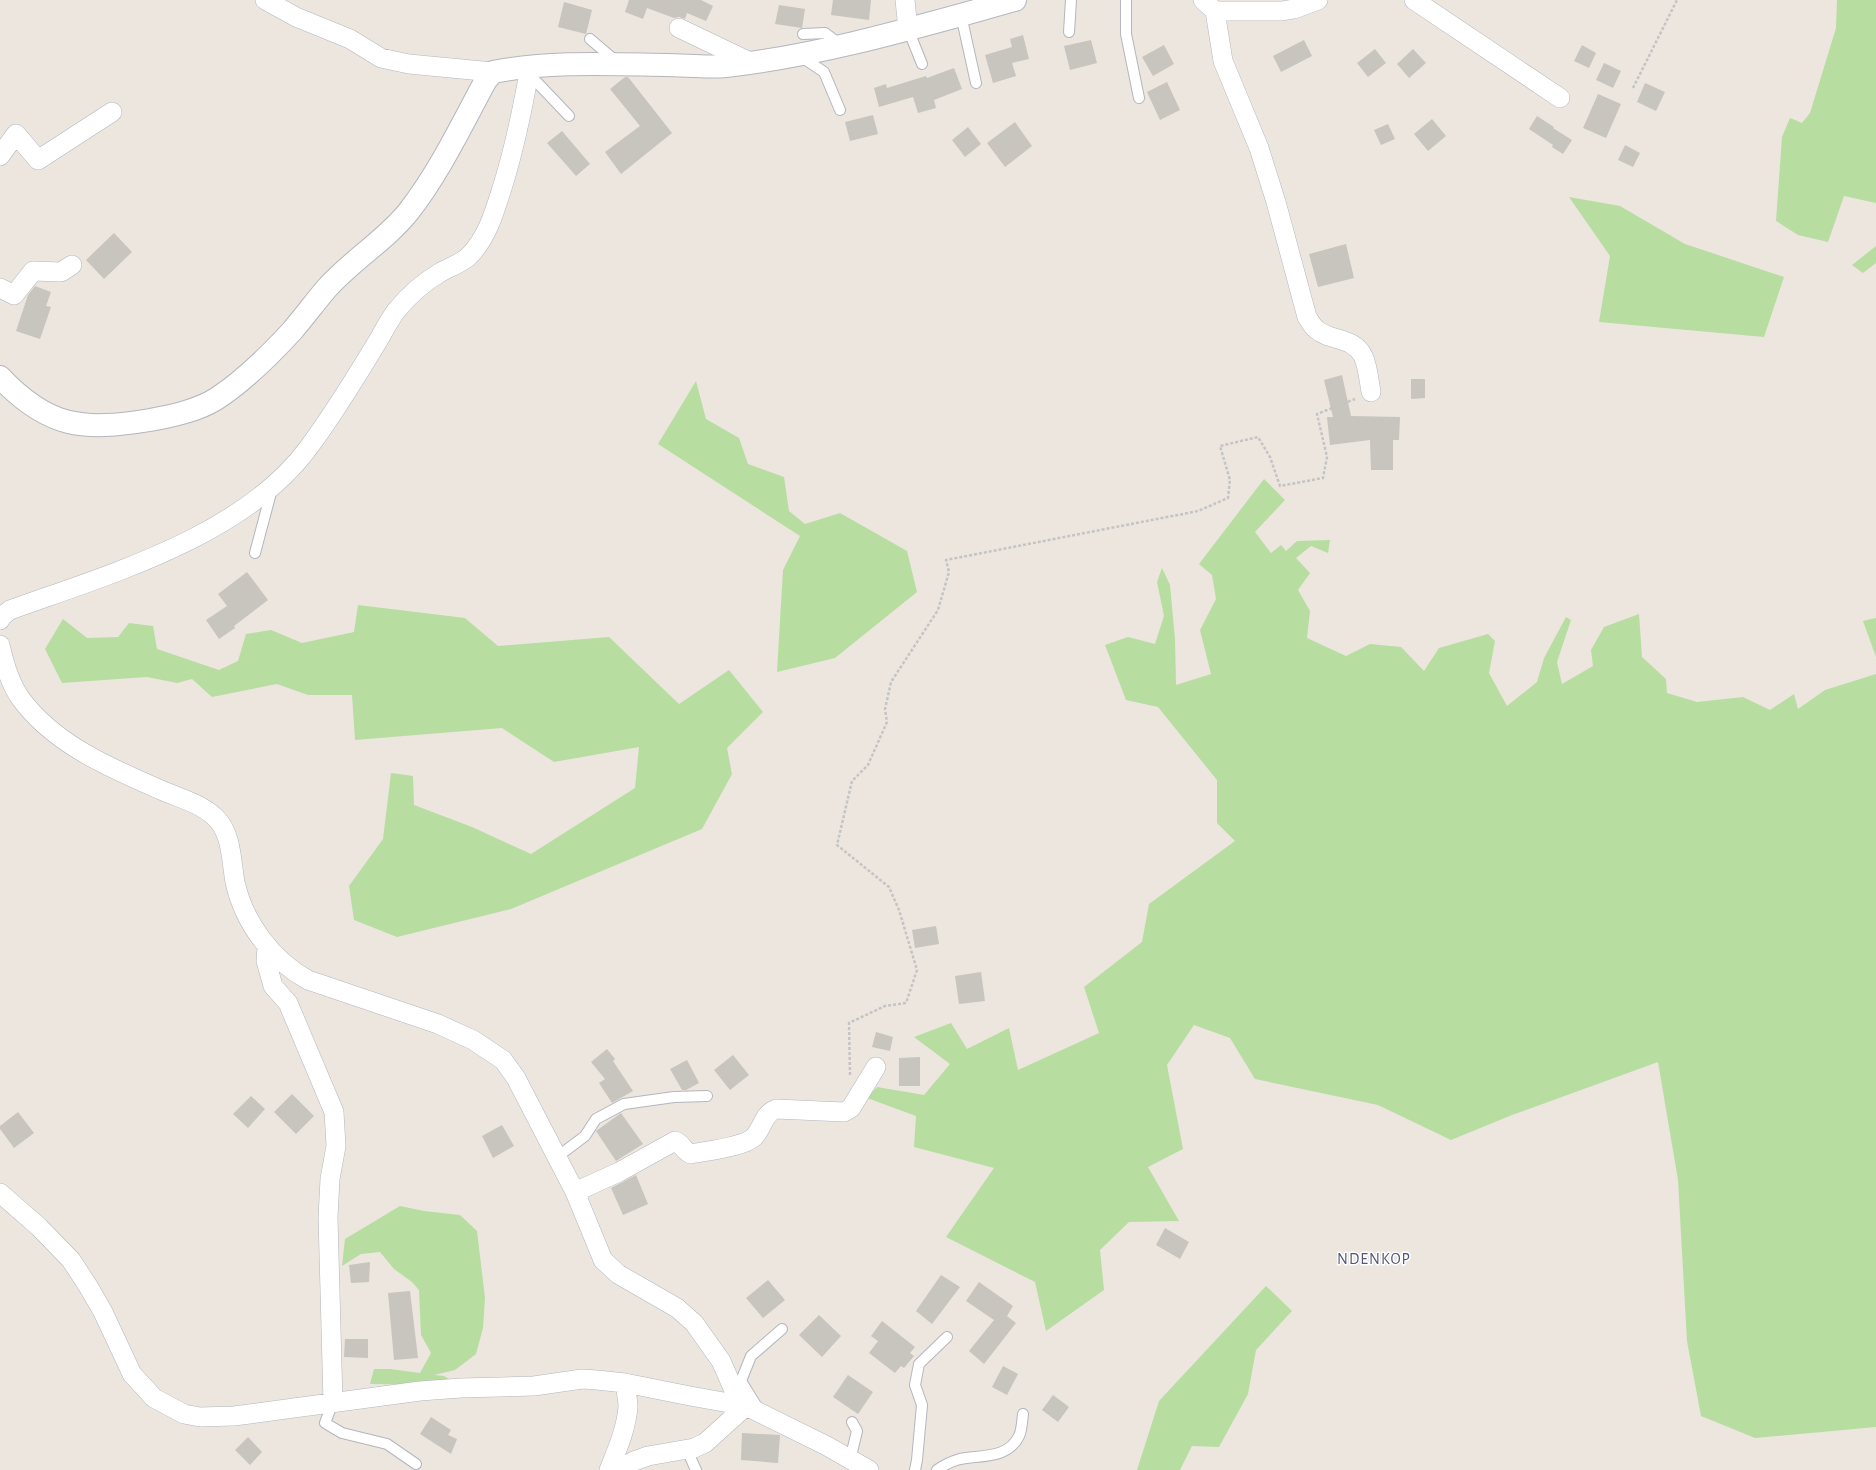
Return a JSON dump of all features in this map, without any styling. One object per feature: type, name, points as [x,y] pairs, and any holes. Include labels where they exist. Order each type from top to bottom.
[{"type":"street","points":[[265,0],[296,17],[350,39],[381,58],[409,64],[493,72],[530,71],[597,64],[725,66],[750,62],[801,44],[843,46],[1015,0]]},
{"type":"street","points":[[905,0],[908,29]]},
{"type":"street","points":[[1318,0],[1294,9],[1282,11],[1209,6],[1223,62],[1259,148],[1276,202],[1307,317],[1315,329],[1322,334],[1341,339],[1354,345],[1363,356],[1372,392]]},
{"type":"street","points":[[1414,0],[1560,98]]},
{"type":"street","points":[[679,28],[750,62]]},
{"type":"street","points":[[0,620],[1,617],[10,610],[100,578],[183,543],[248,506],[272,488],[287,474],[309,447],[373,350],[394,314],[405,300],[425,282],[468,258],[482,240],[493,217],[516,143],[530,71]]},
{"type":"street","points":[[0,377],[17,396],[35,408],[58,419],[78,425],[119,425],[161,418],[190,410],[215,400],[248,374],[292,331],[328,287],[392,229],[408,211],[426,186],[486,80],[493,72]]},
{"type":"street","points":[[0,156],[16,134],[38,160],[112,112]]},
{"type":"street","points":[[0,288],[14,295],[33,271],[61,272],[72,266]]},
{"type":"street","points":[[0,645],[11,681],[21,698],[47,728],[98,761],[197,805],[215,817],[224,828],[243,908],[266,947],[292,971],[308,980],[438,1024],[474,1040],[503,1060],[516,1078],[557,1157],[574,1192],[603,1260],[618,1274],[677,1308],[694,1323],[749,1407]]},
{"type":"street","points":[[266,947],[266,961],[273,986],[290,1008],[334,1112],[336,1146],[330,1179],[328,1217],[333,1402]]},
{"type":"street","points":[[574,1192],[675,1141],[691,1154],[741,1144],[753,1138],[764,1118],[771,1111],[776,1109],[844,1112],[851,1108],[876,1067]]},
{"type":"street","points":[[0,1193],[39,1227],[71,1260],[103,1312],[132,1374],[154,1398],[184,1414],[200,1417],[234,1416],[376,1396],[461,1388],[534,1386],[582,1379],[624,1383],[749,1407],[869,1470]]},
{"type":"street","points":[[609,1470],[620,1443],[625,1425],[628,1406],[624,1383]]},
{"type":"street","points":[[618,1470],[634,1461],[648,1456],[687,1450],[705,1442],[749,1407]]},
{"type":"lane","points":[[1069,32],[1071,0]]},
{"type":"lane","points":[[1126,0],[1126,34],[1139,98]]},
{"type":"lane","points":[[961,14],[976,83]]},
{"type":"lane","points":[[908,29],[922,64]]},
{"type":"lane","points":[[590,39],[620,64]]},
{"type":"lane","points":[[801,44],[824,72],[840,110]]},
{"type":"lane","points":[[530,71],[569,116]]},
{"type":"lane","points":[[255,553],[272,488]]},
{"type":"lane","points":[[557,1157],[585,1136],[596,1119],[624,1104],[674,1097],[707,1096]]},
{"type":"lane","points":[[749,1407],[741,1381],[751,1356],[782,1329]]},
{"type":"lane","points":[[915,1470],[922,1405],[915,1385],[919,1364],[947,1337]]},
{"type":"lane","points":[[333,1402],[325,1423],[342,1433],[387,1444],[416,1464]]},
{"type":"lane","points":[[937,1470],[944,1465],[959,1459],[980,1458],[1007,1451],[1020,1435],[1023,1414]]},
{"type":"lane","points":[[850,1460],[857,1431],[852,1422]]},
{"type":"lane","points":[[687,1450],[696,1470]]},
{"type":"path","points":[[1633,88],[1677,0]]},
{"type":"path","points":[[850,1077],[849,1023],[884,1006],[906,1003],[917,970],[899,910],[888,887],[836,845],[852,781],[868,765],[887,722],[885,709],[891,682],[938,610],[950,572],[946,560],[1198,511],[1228,498],[1230,480],[1220,446],[1258,437],[1270,457],[1280,486],[1323,478],[1327,457],[1317,414],[1372,392]]},
{"type":"green space","points":[[1837,0],[1876,0],[1876,203],[1844,196],[1828,242],[1798,235],[1776,221],[1782,137],[1790,118],[1802,123],[1810,113],[1836,28]]},
{"type":"green space","points":[[1569,197],[1620,206],[1685,244],[1784,277],[1764,337],[1599,322],[1610,256]]},
{"type":"green space","points":[[1876,246],[1876,263],[1863,273],[1852,265]]},
{"type":"green space","points":[[696,381],[706,419],[739,438],[748,464],[784,477],[789,511],[805,524],[840,513],[907,551],[917,592],[835,658],[777,672],[783,570],[800,536],[658,444]]},
{"type":"green space","points":[[1264,479],[1285,500],[1255,532],[1271,553],[1281,545],[1286,551],[1297,541],[1330,540],[1328,553],[1311,546],[1296,558],[1310,573],[1298,590],[1310,611],[1307,638],[1346,656],[1370,644],[1401,647],[1424,671],[1439,648],[1488,634],[1495,641],[1489,673],[1507,706],[1537,682],[1544,658],[1566,617],[1571,620],[1557,662],[1562,684],[1593,666],[1591,650],[1604,627],[1639,614],[1642,657],[1666,679],[1667,693],[1697,702],[1743,697],[1770,710],[1794,694],[1798,709],[1825,690],[1876,674],[1876,1427],[1755,1438],[1701,1416],[1687,1341],[1678,1180],[1658,1062],[1512,1115],[1451,1140],[1378,1105],[1255,1079],[1230,1038],[1194,1025],[1167,1065],[1183,1149],[1148,1167],[1179,1221],[1129,1222],[1100,1250],[1104,1290],[1046,1331],[1035,1282],[946,1237],[994,1168],[914,1147],[916,1116],[867,1098],[877,1087],[924,1095],[950,1064],[914,1037],[951,1023],[967,1049],[1009,1028],[1018,1070],[1099,1033],[1084,987],[1142,942],[1149,904],[1235,841],[1217,823],[1217,780],[1158,707],[1126,700],[1105,645],[1128,637],[1155,644],[1164,616],[1157,582],[1162,568],[1170,585],[1175,639],[1176,685],[1211,674],[1200,630],[1216,599],[1212,575],[1199,564]]},
{"type":"green space","points":[[358,605],[465,618],[498,646],[609,637],[679,704],[729,670],[763,712],[727,748],[732,774],[702,829],[511,909],[397,937],[354,920],[349,886],[383,839],[391,773],[413,776],[414,805],[472,827],[531,854],[635,788],[639,747],[554,762],[502,728],[355,740],[352,695],[308,695],[277,684],[212,697],[192,679],[177,683],[147,677],[62,683],[45,649],[63,619],[87,638],[118,637],[129,623],[153,626],[157,649],[219,670],[238,661],[246,634],[271,630],[302,643],[354,632]]},
{"type":"green space","points":[[1876,618],[1876,657],[1863,621]]},
{"type":"green space","points":[[400,1206],[424,1211],[460,1215],[477,1231],[485,1298],[483,1328],[476,1354],[455,1370],[434,1375],[444,1376],[452,1381],[438,1385],[370,1384],[374,1369],[390,1369],[420,1373],[431,1353],[421,1335],[419,1290],[412,1282],[394,1269],[380,1252],[361,1254],[342,1266],[345,1239]]},
{"type":"green space","points":[[1266,1286],[1292,1311],[1256,1350],[1248,1394],[1219,1447],[1192,1446],[1180,1470],[1137,1470],[1159,1401]]},
{"type":"building","points":[[629,0],[701,0],[713,6],[706,21],[687,13],[685,19],[679,17],[674,18],[647,8],[643,19],[625,12]]},
{"type":"building","points":[[833,0],[871,0],[869,20],[831,15]]},
{"type":"building","points":[[564,2],[592,10],[586,34],[558,27]]},
{"type":"building","points":[[779,5],[805,9],[802,28],[775,24]]},
{"type":"building","points":[[1023,35],[1029,59],[1012,63],[1016,76],[993,83],[985,55],[1012,47],[1010,39]]},
{"type":"building","points":[[1091,40],[1097,63],[1070,70],[1064,46]]},
{"type":"building","points":[[1304,40],[1312,56],[1281,72],[1273,56]]},
{"type":"building","points":[[1164,45],[1174,64],[1153,76],[1142,57]]},
{"type":"building","points":[[1582,45],[1596,53],[1589,68],[1574,61]]},
{"type":"building","points":[[1375,49],[1386,63],[1368,77],[1357,63]]},
{"type":"building","points":[[1413,49],[1426,63],[1409,78],[1397,64]]},
{"type":"building","points":[[1604,63],[1621,71],[1613,88],[1596,80]]},
{"type":"building","points":[[954,68],[962,89],[934,100],[936,108],[918,113],[913,97],[879,107],[874,88],[886,84],[887,88],[926,76],[927,78]]},
{"type":"building","points":[[625,77],[628,77],[672,133],[621,174],[605,152],[640,126],[610,89]]},
{"type":"building","points":[[1167,82],[1180,110],[1160,120],[1147,92]]},
{"type":"building","points":[[1645,83],[1665,92],[1656,111],[1637,102]]},
{"type":"building","points":[[1598,94],[1621,104],[1606,138],[1583,128]]},
{"type":"building","points":[[873,115],[878,134],[850,141],[845,122]]},
{"type":"building","points":[[1537,116],[1572,140],[1563,154],[1552,147],[1553,145],[1529,129]]},
{"type":"building","points":[[1432,119],[1446,136],[1428,151],[1414,134]]},
{"type":"building","points":[[1015,122],[1032,146],[1005,167],[987,143]]},
{"type":"building","points":[[1388,124],[1395,139],[1381,145],[1374,130]]},
{"type":"building","points":[[968,127],[981,144],[965,157],[952,140]]},
{"type":"building","points":[[562,131],[590,164],[576,176],[547,143]]},
{"type":"building","points":[[1625,145],[1640,153],[1633,167],[1618,160]]},
{"type":"building","points":[[114,233],[132,252],[104,279],[86,260]]},
{"type":"building","points":[[1346,244],[1354,278],[1318,287],[1309,254]]},
{"type":"building","points":[[35,286],[51,292],[46,306],[51,307],[40,339],[16,331],[28,295]]},
{"type":"building","points":[[1342,375],[1351,416],[1400,417],[1399,440],[1393,440],[1393,470],[1371,470],[1370,440],[1330,445],[1327,417],[1333,417],[1324,380]]},
{"type":"building","points":[[1411,379],[1425,379],[1425,398],[1411,399]]},
{"type":"building","points":[[247,572],[268,600],[234,626],[235,628],[219,639],[206,620],[227,606],[218,594]]},
{"type":"building","points":[[936,926],[939,944],[915,948],[912,930]]},
{"type":"building","points":[[981,972],[985,1001],[959,1004],[955,976]]},
{"type":"building","points":[[876,1032],[893,1037],[890,1051],[872,1047]]},
{"type":"building","points":[[607,1049],[615,1059],[613,1061],[633,1091],[612,1103],[599,1083],[605,1079],[591,1062]]},
{"type":"building","points":[[733,1055],[749,1075],[730,1090],[714,1070]]},
{"type":"building","points":[[920,1057],[920,1086],[899,1086],[899,1058]]},
{"type":"building","points":[[687,1060],[699,1083],[686,1090],[682,1090],[670,1069]]},
{"type":"building","points":[[292,1094],[314,1116],[296,1134],[274,1112]]},
{"type":"building","points":[[251,1096],[265,1109],[248,1128],[233,1114]]},
{"type":"building","points":[[18,1112],[34,1133],[14,1148],[0,1129],[0,1126]]},
{"type":"building","points":[[621,1113],[643,1144],[616,1161],[596,1131]]},
{"type":"building","points":[[502,1125],[514,1146],[493,1158],[482,1136]]},
{"type":"building","points":[[636,1175],[648,1204],[623,1215],[611,1188]]},
{"type":"building","points":[[1165,1228],[1189,1242],[1180,1259],[1156,1245]]},
{"type":"building","points":[[370,1262],[369,1282],[351,1283],[349,1265]]},
{"type":"building","points":[[941,1275],[960,1287],[932,1324],[916,1311]]},
{"type":"building","points":[[768,1280],[785,1300],[763,1318],[746,1298]]},
{"type":"building","points":[[979,1282],[1013,1306],[1007,1316],[1016,1323],[984,1364],[969,1351],[994,1320],[966,1301]]},
{"type":"building","points":[[410,1291],[418,1358],[394,1360],[388,1293]]},
{"type":"building","points":[[819,1315],[841,1336],[822,1357],[799,1335]]},
{"type":"building","points":[[882,1321],[915,1347],[910,1353],[914,1356],[904,1368],[901,1366],[895,1373],[869,1353],[878,1341],[871,1336]]},
{"type":"building","points":[[345,1339],[368,1339],[368,1358],[344,1357]]},
{"type":"building","points":[[1003,1366],[1018,1374],[1007,1395],[992,1387]]},
{"type":"building","points":[[848,1375],[873,1392],[858,1414],[833,1397]]},
{"type":"building","points":[[1053,1395],[1069,1407],[1058,1422],[1042,1410]]},
{"type":"building","points":[[431,1417],[451,1430],[448,1435],[457,1439],[451,1454],[420,1434]]},
{"type":"building","points":[[742,1433],[780,1435],[778,1463],[741,1460]]},
{"type":"building","points":[[248,1437],[262,1452],[250,1465],[235,1450]]},
{"type":"district","name":"NDENKOP","points":[[1374,1259]]}]
